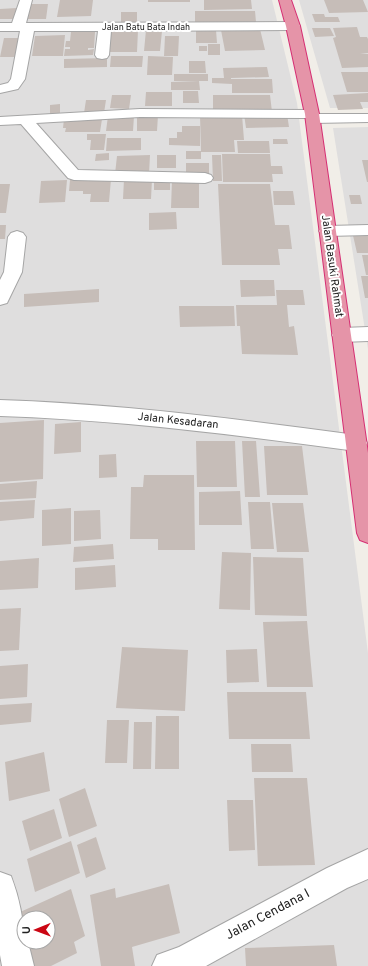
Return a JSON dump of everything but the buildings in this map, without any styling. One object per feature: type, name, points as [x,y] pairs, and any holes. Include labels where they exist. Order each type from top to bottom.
[{"type":"highway","name":"Jalan Basuki Rahmat","points":[[285,0],[293,26],[313,116],[368,534]]},
{"type":"street","points":[[0,89],[13,86],[18,79],[26,0]]},
{"type":"street","name":"Jalan Batu Bata Indah","points":[[0,27],[293,26]]},
{"type":"street","points":[[102,55],[105,27]]},
{"type":"street","points":[[0,121],[140,113],[368,118]]},
{"type":"street","points":[[25,120],[74,175],[205,178]]},
{"type":"street","points":[[328,231],[368,230]]},
{"type":"street","points":[[0,299],[13,272],[17,237]]},
{"type":"street","points":[[342,335],[368,334]]},
{"type":"street","name":"Jalan Kesadaran","points":[[0,408],[45,409],[200,422],[356,443]]},
{"type":"street","name":"Jalan Cendana I","points":[[168,966],[186,960],[337,878],[368,864]]},
{"type":"street","points":[[0,887],[18,966]]},
{"type":"shaded area","points":[[0,0],[272,0],[297,103],[368,653],[368,966],[0,966]]},
{"type":"shaded area","points":[[299,0],[368,0],[368,108],[330,108]]},
{"type":"shaded area","points":[[368,127],[368,349],[333,128]]}]
